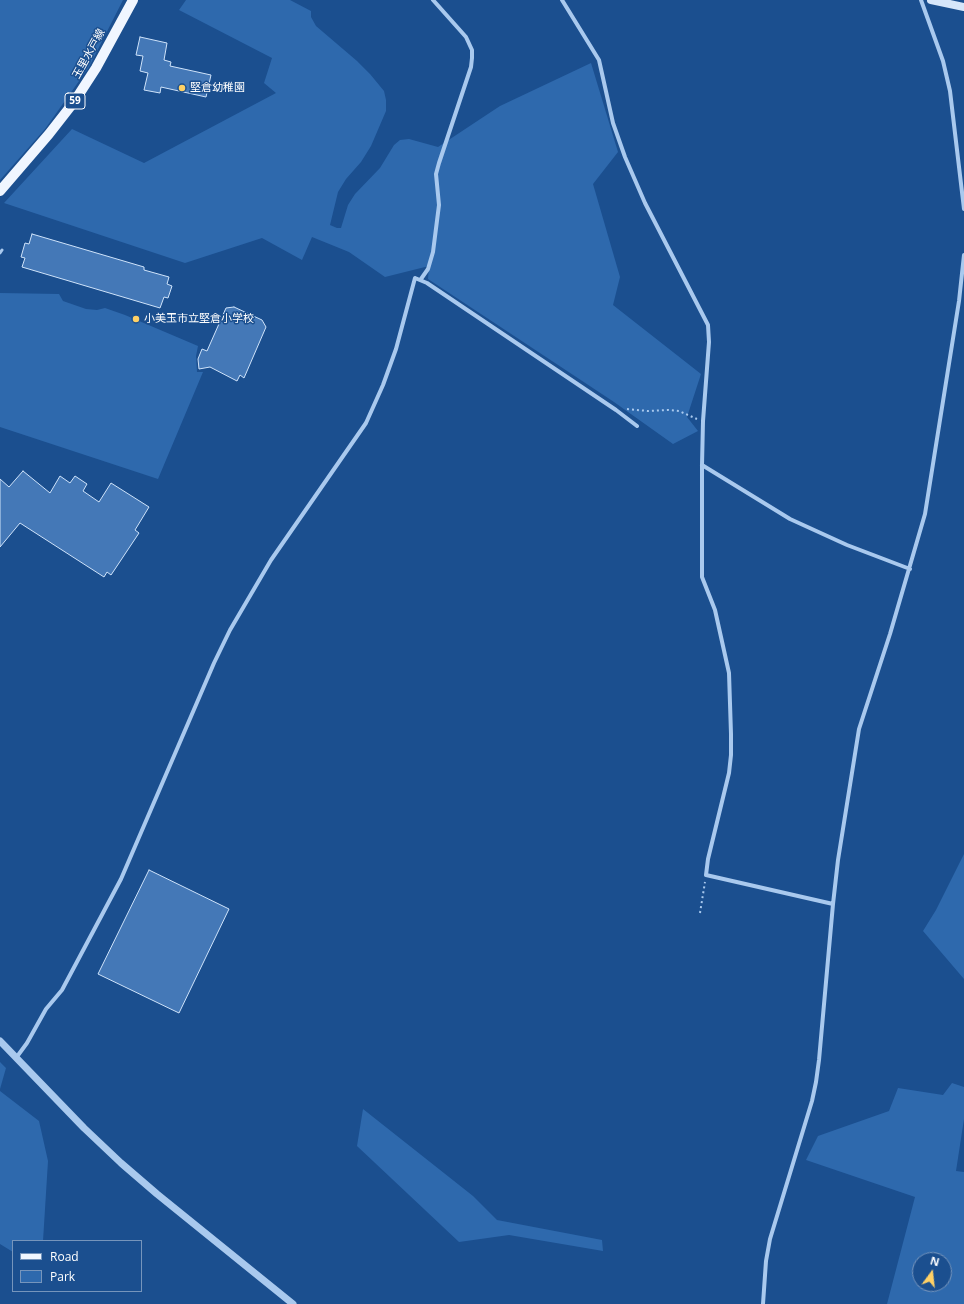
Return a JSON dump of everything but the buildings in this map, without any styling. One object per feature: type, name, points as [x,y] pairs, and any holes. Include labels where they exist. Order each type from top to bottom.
[{"type":"main road","name":"玉里水戸線","points":[[0,191],[49,134],[74,102],[92,74],[133,0]]},
{"type":"main road","points":[[931,0],[964,7]]},
{"type":"street","points":[[421,279],[428,269],[433,252],[439,206],[436,174],[438,162],[471,67],[472,58],[472,50],[466,37],[433,0]]},
{"type":"street","points":[[562,0],[599,60],[613,124],[625,156],[645,203],[708,324],[709,342],[703,421],[702,578],[715,610],[729,673],[731,755],[729,773],[708,859],[706,875],[833,904]]},
{"type":"street","points":[[921,0],[943,61],[950,91],[964,209]]},
{"type":"street","points":[[763,1304],[766,1261],[770,1240],[812,1101],[816,1082],[838,860],[858,729],[910,569],[925,514],[959,300],[964,255]]},
{"type":"street","points":[[16,1058],[27,1043],[46,1009],[62,990],[121,879],[214,663],[230,630],[271,560],[366,423],[383,385],[396,348],[415,278],[421,279],[616,410],[637,426]]},
{"type":"street","points":[[702,465],[790,519],[847,545],[910,569]]},
{"type":"street","points":[[0,1041],[84,1128],[121,1163],[224,1249],[293,1304]]},
{"type":"path","points":[[616,410],[622,408],[648,411],[679,411],[703,421]]},
{"type":"path","points":[[700,913],[706,875]]},
{"type":"green space","points":[[0,0],[123,0],[89,67],[45,129],[0,180]]},
{"type":"green space","points":[[186,0],[290,0],[311,11],[311,17],[316,26],[357,61],[384,91],[386,111],[371,146],[361,162],[346,179],[338,192],[330,225],[337,228],[341,228],[348,205],[355,194],[380,168],[394,145],[400,140],[409,139],[438,147],[500,106],[591,63],[618,152],[593,184],[620,277],[613,305],[701,374],[687,417],[698,431],[673,444],[614,402],[428,279],[429,266],[385,277],[349,252],[312,237],[302,260],[262,238],[185,263],[4,203],[72,129],[144,163],[276,93],[264,83],[272,58],[179,10]]},
{"type":"green space","points":[[0,293],[59,294],[63,301],[86,309],[97,310],[105,308],[198,346],[196,356],[197,372],[203,372],[158,479],[0,427]]},
{"type":"green space","points":[[964,854],[964,979],[923,931],[936,910]]},
{"type":"green space","points":[[0,1062],[6,1068],[0,1089]]},
{"type":"green space","points":[[952,1083],[964,1087],[964,1119],[956,1171],[964,1172],[964,1304],[887,1304],[915,1197],[806,1160],[818,1136],[889,1111],[898,1088],[943,1095]]},
{"type":"green space","points":[[0,1091],[39,1121],[48,1161],[43,1240],[12,1240],[12,1251],[0,1244]]},
{"type":"green space","points":[[363,1109],[473,1196],[497,1220],[602,1240],[603,1251],[509,1235],[459,1242],[357,1146]]},
{"type":"place","name":"堅倉幼稚園","points":[[182,88]]},
{"type":"place","name":"小美玉市立堅倉小学校","points":[[136,319]]}]
